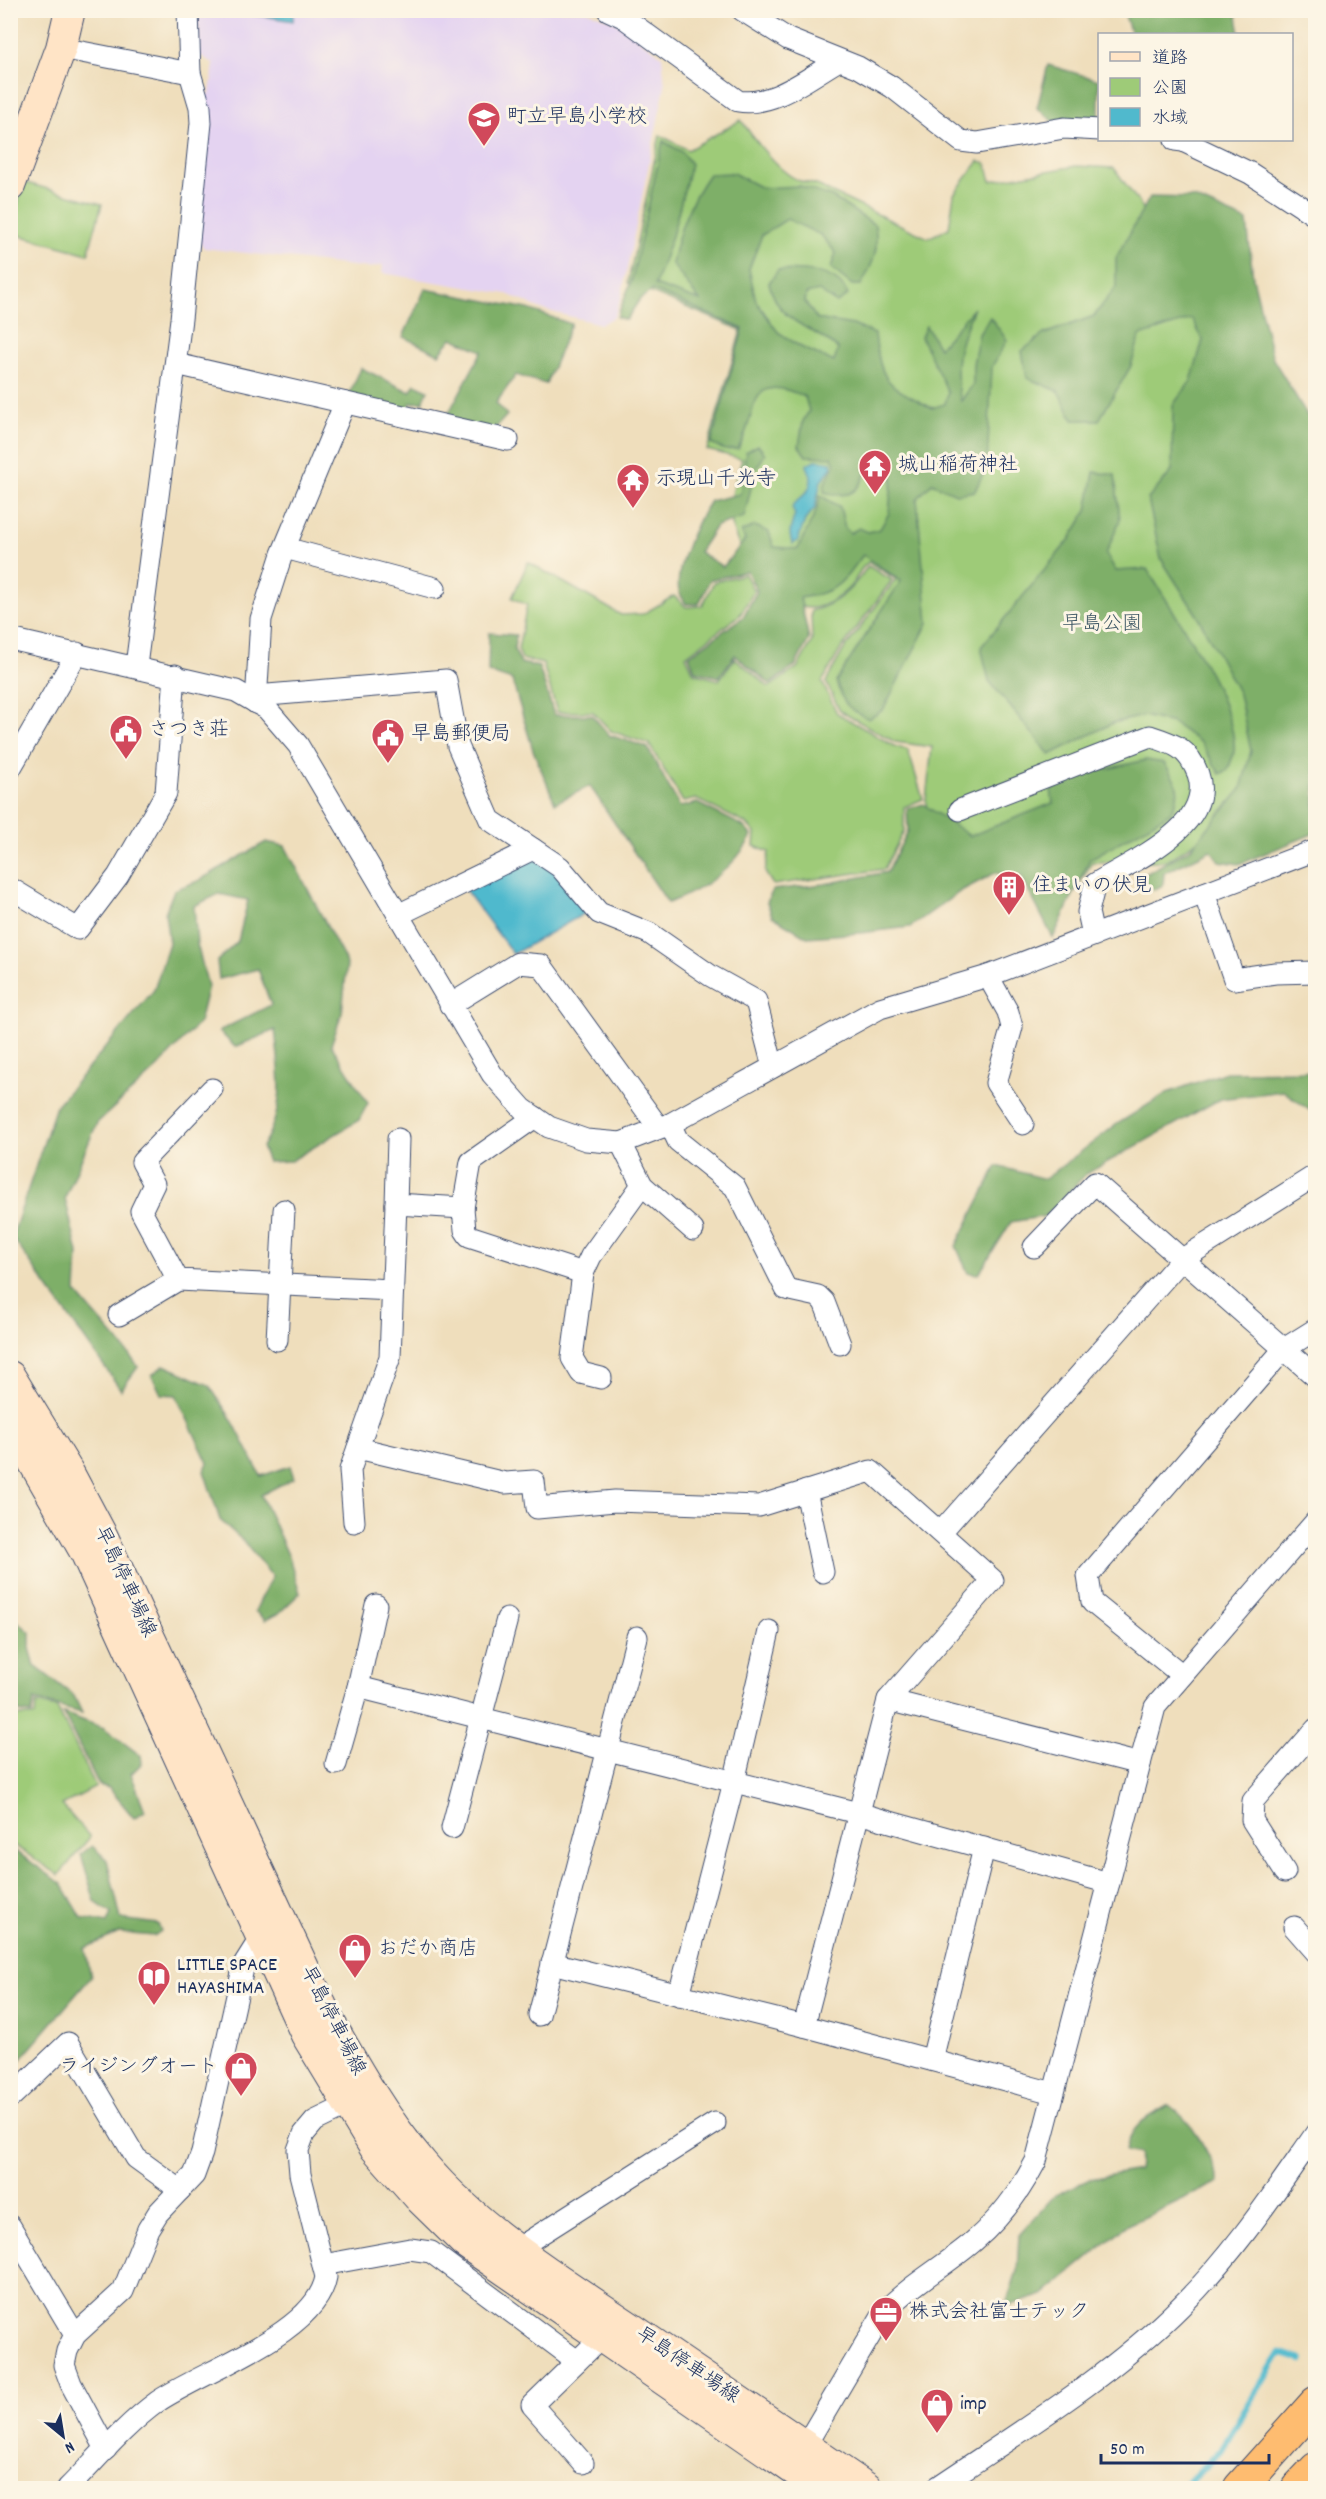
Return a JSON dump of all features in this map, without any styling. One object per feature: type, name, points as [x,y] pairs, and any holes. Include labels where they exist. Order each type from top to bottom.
[{"type":"highway","points":[[1240,2488],[1316,2403]]},
{"type":"highway","points":[[1298,2488],[1316,2469]]},
{"type":"main road","points":[[10,186],[61,48],[70,10]]},
{"type":"main road","name":"早島停車場線","points":[[10,1376],[68,1471],[103,1537],[273,1931],[306,2035],[374,2147],[420,2199],[465,2243],[601,2338],[798,2458],[867,2488]]},
{"type":"main road","name":"早島停車場線","points":[[10,1422],[86,1554],[273,1931],[326,2015],[360,2077],[392,2124],[423,2164],[452,2194],[517,2249],[798,2458],[820,2488]]},
{"type":"street","points":[[136,666],[176,364],[201,123],[200,107],[190,73],[188,10]]},
{"type":"street","points":[[609,10],[623,17],[738,100],[753,103],[776,97],[839,60]]},
{"type":"street","points":[[742,10],[788,39],[858,67],[892,87],[961,141],[977,143],[1064,128],[1098,130]]},
{"type":"street","points":[[61,48],[190,73]]},
{"type":"street","points":[[1184,141],[1250,173],[1316,216]]},
{"type":"street","points":[[176,364],[508,440]]},
{"type":"street","points":[[256,699],[261,619],[285,548],[345,403]]},
{"type":"street","points":[[285,548],[435,588]]},
{"type":"street","points":[[10,639],[175,675],[236,691],[256,699],[298,745],[492,1074],[523,1109],[549,1127],[586,1140],[621,1143],[664,1126],[880,1008],[988,976],[1316,850]]},
{"type":"street","points":[[10,769],[77,653]]},
{"type":"street","points":[[10,888],[78,929],[118,876],[166,793],[175,675]]},
{"type":"street","points":[[256,699],[446,680],[458,746],[490,820],[560,867],[598,913],[649,933],[711,976],[756,1001],[773,1066]]},
{"type":"street","points":[[960,810],[1150,736],[1174,744],[1192,758],[1201,784],[1198,807],[1177,833],[1095,884],[1088,912],[1093,935]]},
{"type":"street","points":[[398,915],[533,849]]},
{"type":"street","points":[[1204,893],[1234,979],[1275,973],[1316,972]]},
{"type":"street","points":[[450,1005],[518,963],[541,965],[664,1126],[678,1141],[735,1187],[743,1209],[786,1289],[818,1296],[824,1302],[840,1344]]},
{"type":"street","points":[[988,976],[1008,1012],[1012,1027],[996,1083],[1023,1124]]},
{"type":"street","points":[[178,1280],[141,1211],[154,1184],[142,1162],[212,1089]]},
{"type":"street","points":[[535,1117],[471,1162],[463,1208],[465,1230],[469,1236],[583,1273]]},
{"type":"street","points":[[354,1522],[350,1470],[390,1357],[398,1139]]},
{"type":"street","points":[[621,1143],[642,1185],[693,1230]]},
{"type":"street","points":[[941,1532],[1180,1260],[1316,1175]]},
{"type":"street","points":[[1034,1247],[1095,1183],[1316,1377]]},
{"type":"street","points":[[601,1378],[581,1373],[572,1358],[583,1273],[591,1256],[642,1185]]},
{"type":"street","points":[[396,1204],[463,1208]]},
{"type":"street","points":[[277,1340],[284,1210]]},
{"type":"street","points":[[119,1315],[178,1280],[393,1290]]},
{"type":"street","points":[[1182,1675],[1092,1602],[1088,1576],[1284,1349],[1316,1329]]},
{"type":"street","points":[[358,1448],[505,1483],[534,1481],[537,1508],[615,1501],[759,1506],[871,1472],[993,1580],[888,1700],[804,2026]]},
{"type":"street","points":[[806,1491],[823,1572]]},
{"type":"street","points":[[798,2458],[884,2312],[902,2293],[973,2242],[999,2216],[1021,2189],[1035,2161],[1155,1707],[1316,1521]]},
{"type":"street","points":[[336,1764],[358,1687],[376,1605]]},
{"type":"street","points":[[452,1828],[507,1619]]},
{"type":"street","points":[[679,1995],[734,1782],[769,1631]]},
{"type":"street","points":[[539,2015],[637,1637]]},
{"type":"street","points":[[358,1687],[858,1813],[1109,1883]]},
{"type":"street","points":[[888,1700],[1140,1764]]},
{"type":"street","points":[[1285,1872],[1252,1820],[1253,1801],[1316,1730]]},
{"type":"street","points":[[932,2060],[984,1848]]},
{"type":"street","points":[[1293,1927],[1316,1952]]},
{"type":"street","points":[[106,2449],[64,2365],[67,2351],[75,2335],[123,2291],[148,2229],[194,2175],[202,2153],[244,1964],[273,1931]]},
{"type":"street","points":[[552,1963],[804,2026],[1053,2093]]},
{"type":"street","points":[[10,2098],[68,2043],[136,2158],[180,2190]]},
{"type":"street","points":[[68,2488],[154,2404],[187,2382],[265,2345],[309,2310],[323,2293],[326,2277],[300,2174],[298,2150],[304,2134],[315,2121],[348,2105]]},
{"type":"street","points":[[517,2249],[715,2124]]},
{"type":"street","points":[[936,2488],[1089,2384],[1181,2307],[1243,2237],[1316,2133]]},
{"type":"street","points":[[10,2226],[75,2335]]},
{"type":"street","points":[[323,2265],[410,2249],[431,2252],[577,2361]]},
{"type":"street","points":[[584,2463],[532,2405],[601,2338]]},
{"type":"shaded area","points":[[197,11],[587,11],[617,23],[662,56],[665,86],[621,298],[614,317],[601,324],[544,310],[507,294],[382,273],[383,265],[369,268],[204,248],[195,236],[205,96],[210,93],[214,64],[200,55]]},
{"type":"green space","points":[[1121,11],[1236,11],[1240,33],[1131,33],[1124,12]]},
{"type":"green space","points":[[1048,65],[1098,80],[1098,117],[1054,122],[1037,108]]},
{"type":"green space","name":"早島公園","points":[[741,120],[767,155],[792,177],[819,186],[928,238],[949,228],[954,194],[979,161],[986,163],[991,181],[1076,166],[1114,168],[1189,272],[1316,806],[1210,833],[1166,861],[1092,862],[1072,897],[1023,873],[927,839],[926,799],[932,747],[895,742],[840,711],[826,682],[843,651],[896,579],[869,562],[840,596],[822,606],[811,608],[783,599],[758,575],[740,546],[730,511],[742,459],[707,450],[741,330],[628,283],[660,135],[688,150]]},
{"type":"green space","points":[[663,141],[682,152],[691,164],[672,236],[655,285],[700,301],[672,264],[678,240],[690,206],[709,174],[733,173],[762,188],[800,186],[832,197],[875,225],[874,256],[861,285],[852,285],[831,268],[836,253],[821,235],[787,219],[762,235],[749,269],[756,301],[778,332],[801,347],[834,362],[838,349],[788,316],[780,308],[769,283],[778,270],[808,271],[827,275],[843,286],[848,295],[837,303],[819,291],[806,294],[805,302],[817,319],[853,325],[875,334],[880,364],[890,382],[932,408],[945,404],[948,392],[921,337],[926,326],[939,348],[974,308],[964,332],[957,364],[961,401],[973,384],[973,364],[979,334],[990,317],[1007,340],[992,367],[987,465],[975,491],[956,494],[932,483],[917,499],[928,623],[883,710],[869,719],[847,705],[836,681],[901,581],[863,555],[838,585],[823,593],[800,598],[809,639],[795,666],[770,684],[735,655],[719,677],[695,671],[689,656],[743,617],[757,591],[747,571],[710,580],[699,604],[686,604],[679,591],[678,581],[683,557],[693,532],[710,501],[740,494],[746,452],[758,445],[765,454],[755,471],[744,517],[716,526],[699,552],[723,567],[745,540],[741,532],[755,526],[769,532],[774,547],[798,549],[814,516],[820,495],[840,507],[845,528],[850,533],[859,528],[868,532],[880,529],[889,513],[893,468],[872,459],[861,484],[851,493],[835,495],[824,492],[824,485],[835,464],[832,457],[806,456],[799,446],[803,421],[809,411],[805,397],[772,388],[763,392],[756,400],[738,449],[725,450],[711,444],[743,329],[653,290],[640,299],[626,320],[617,317],[632,279]]},
{"type":"green space","points":[[23,182],[102,204],[88,254],[11,233]]},
{"type":"green space","points":[[1150,197],[1194,198],[1247,221],[1253,278],[1273,359],[1315,428],[1315,833],[1239,864],[1219,861],[1211,850],[1164,873],[1163,885],[1153,890],[1145,886],[1140,877],[1190,849],[1241,789],[1251,751],[1239,694],[1197,615],[1161,559],[1148,499],[1172,471],[1173,405],[1191,381],[1203,340],[1192,319],[1140,336],[1131,366],[1099,420],[1073,420],[1058,391],[1027,378],[1022,351],[1044,334],[1094,316],[1116,287],[1116,258]]},
{"type":"green space","points":[[425,289],[528,309],[571,324],[546,384],[516,375],[496,403],[507,415],[491,433],[446,418],[482,351],[452,338],[439,354],[403,337]]},
{"type":"green space","points":[[361,368],[410,392],[415,384],[428,390],[423,402],[411,403],[405,412],[347,399]]},
{"type":"green space","points":[[1094,472],[1115,475],[1120,520],[1106,554],[1116,571],[1147,569],[1201,658],[1226,710],[1233,733],[1234,752],[1228,770],[1220,774],[1201,743],[1173,723],[1143,716],[1113,723],[1050,755],[989,681],[981,647],[1070,539],[1087,511]]},
{"type":"green space","points":[[528,562],[621,615],[643,614],[674,596],[686,607],[702,606],[714,582],[745,574],[754,591],[740,615],[686,656],[694,673],[719,680],[735,658],[769,687],[797,668],[812,641],[811,611],[837,600],[856,582],[868,566],[892,580],[841,649],[822,682],[837,713],[894,746],[908,750],[923,799],[904,807],[904,831],[884,869],[773,885],[765,872],[769,852],[754,846],[755,833],[747,824],[696,799],[683,802],[649,744],[611,731],[593,712],[557,712],[543,664],[522,659],[518,649],[527,605],[512,598]]},
{"type":"green space","points":[[489,633],[516,635],[514,649],[521,663],[539,667],[554,715],[592,715],[609,735],[647,747],[680,807],[697,803],[743,826],[752,836],[745,848],[727,868],[705,885],[668,903],[590,786],[555,803],[533,750],[512,680],[488,672]]},
{"type":"green space","points":[[1146,760],[1164,763],[1172,776],[1178,793],[1174,806],[1170,813],[1090,859],[1053,938],[1021,876],[995,873],[961,891],[910,927],[807,937],[772,916],[767,902],[773,890],[824,884],[887,872],[908,831],[907,809],[923,804],[970,836],[1053,803],[1051,790],[1070,779]]},
{"type":"green space","points":[[266,842],[285,846],[347,964],[342,1013],[331,1045],[368,1103],[359,1120],[291,1161],[268,1162],[262,1147],[275,1118],[280,1090],[275,1030],[235,1047],[219,1031],[271,1005],[258,969],[219,979],[217,961],[238,941],[248,900],[219,894],[194,906],[197,944],[208,986],[199,1023],[158,1067],[97,1123],[65,1198],[78,1253],[76,1292],[138,1367],[121,1390],[12,1237],[56,1106],[154,990],[169,943],[165,913],[174,890],[198,881]]},
{"type":"green space","points":[[1309,1071],[1315,1073],[1315,1114],[1283,1091],[1220,1099],[1086,1174],[1046,1216],[1011,1222],[979,1274],[968,1273],[956,1246],[997,1166],[1045,1179],[1117,1124],[1167,1093],[1226,1072]]},
{"type":"green space","points":[[164,1365],[209,1385],[232,1420],[261,1476],[290,1466],[294,1478],[261,1495],[289,1557],[300,1593],[278,1614],[265,1620],[255,1611],[272,1576],[241,1539],[220,1520],[204,1471],[208,1463],[176,1395],[161,1394],[152,1375]]},
{"type":"green space","points":[[10,1615],[30,1632],[30,1648],[35,1666],[74,1696],[82,1713],[34,1700],[32,1714],[11,1711]]},
{"type":"green space","points":[[36,1703],[57,1708],[96,1787],[62,1805],[90,1837],[59,1875],[11,1843],[11,1716],[35,1716]]},
{"type":"green space","points":[[63,1713],[104,1728],[141,1756],[142,1763],[131,1774],[145,1811],[134,1818],[109,1788],[99,1785]]},
{"type":"green space","points":[[92,1846],[107,1860],[121,1919],[158,1924],[161,1931],[154,1936],[119,1933],[85,1948],[91,1977],[16,2065],[10,2061],[11,1848],[62,1884],[82,1918],[107,1923],[111,1913],[95,1902],[81,1854]]},
{"type":"green space","points":[[1169,2105],[1186,2120],[1200,2139],[1219,2182],[1126,2226],[1043,2295],[1005,2307],[1017,2271],[1019,2235],[1055,2195],[1090,2179],[1138,2170],[1140,2154],[1126,2151],[1131,2135],[1147,2118]]},
{"type":"water","points":[[250,10],[294,11],[293,21],[249,14]]},
{"type":"water","points":[[816,460],[831,462],[832,467],[821,481],[815,508],[805,520],[798,540],[793,544],[790,533],[795,515],[792,507],[811,483],[807,464]]},
{"type":"water","points":[[534,857],[557,873],[587,912],[513,954],[464,888]]},
{"type":"waterway","points":[[1183,2488],[1221,2450],[1280,2353],[1302,2360]]},
{"type":"place","name":"町立早島小学校","points":[[484,147]]},
{"type":"place","name":"城山稲荷神社","points":[[875,495]]},
{"type":"place","name":"示現山千光寺","points":[[633,509]]},
{"type":"place","name":"さつき荘","points":[[126,760]]},
{"type":"place","name":"早島郵便局","points":[[388,764]]},
{"type":"place","name":"住まいの伏見","points":[[1009,916]]},
{"type":"place","name":"おだか商店","points":[[355,1979]]},
{"type":"place","name":"LITTLE SPACE HAYASHIMA","points":[[154,2006]]},
{"type":"place","name":"ライジングオート","points":[[241,2097]]},
{"type":"place","name":"株式会社富士テック","points":[[886,2342]]},
{"type":"place","name":"imp","points":[[937,2434]]}]
